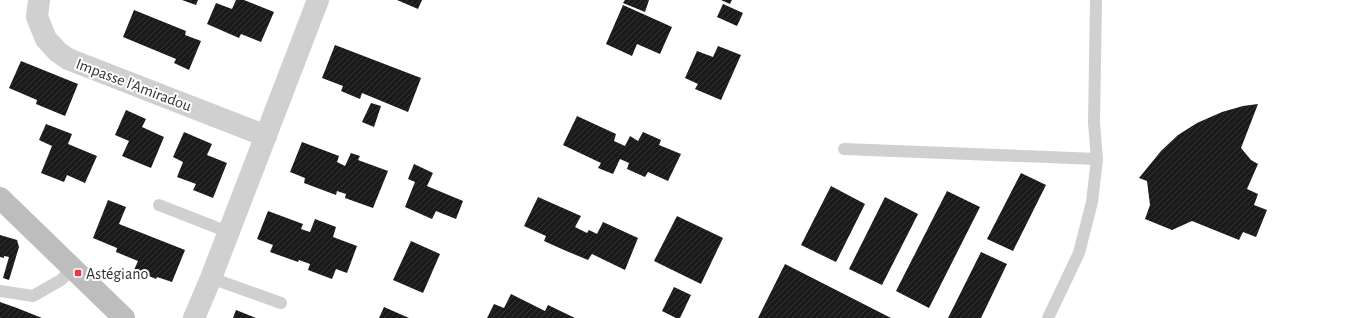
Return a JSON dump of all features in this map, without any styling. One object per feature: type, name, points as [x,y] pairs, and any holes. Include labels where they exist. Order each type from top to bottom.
[{"type":"main road","points":[[0,198],[124,318]]},
{"type":"street","name":"Impasse l'Amiradou","points":[[39,0],[37,16],[46,39],[58,52],[68,59],[266,136]]},
{"type":"street","points":[[194,318],[318,0]]},
{"type":"lane","points":[[1048,318],[1079,253],[1092,202],[1096,159],[1094,123],[1096,0]]},
{"type":"lane","points":[[844,149],[1096,159]]},
{"type":"lane","points":[[159,205],[228,232]]},
{"type":"lane","points":[[0,291],[33,296],[61,280],[72,269]]},
{"type":"lane","points":[[210,278],[281,303]]},
{"type":"building","points":[[182,0],[198,0],[196,5]]},
{"type":"building","points":[[236,0],[244,0],[274,12],[261,42],[241,34],[239,38],[207,24],[216,3],[232,9]]},
{"type":"building","points":[[397,0],[422,0],[418,9]]},
{"type":"building","points":[[625,0],[649,0],[645,12],[623,3]]},
{"type":"building","points":[[721,0],[732,0],[730,4]]},
{"type":"building","points":[[723,4],[743,13],[737,26],[717,17]]},
{"type":"building","points":[[623,5],[672,27],[660,54],[637,44],[632,56],[606,44]]},
{"type":"building","points":[[134,10],[186,31],[185,35],[201,41],[189,70],[174,63],[176,59],[123,37]]},
{"type":"building","points":[[335,45],[421,78],[408,112],[362,93],[360,99],[341,91],[343,86],[322,78]]},
{"type":"building","points":[[718,46],[741,55],[721,100],[695,89],[698,84],[685,78],[697,51],[713,57]]},
{"type":"building","points":[[21,61],[78,84],[65,116],[36,104],[37,100],[9,88]]},
{"type":"building","points":[[371,103],[381,106],[374,127],[362,122]]},
{"type":"building","points":[[1258,104],[1241,148],[1251,160],[1258,164],[1247,189],[1258,194],[1254,205],[1267,210],[1256,237],[1243,232],[1239,240],[1192,221],[1172,230],[1145,219],[1150,205],[1147,181],[1139,178],[1161,151],[1178,135],[1197,123],[1222,112],[1243,106]]},
{"type":"building","points":[[126,110],[146,119],[142,127],[164,137],[151,168],[122,156],[129,141],[115,135]]},
{"type":"building","points":[[577,116],[616,134],[614,141],[625,146],[630,136],[638,141],[643,132],[661,140],[659,145],[681,154],[668,181],[648,172],[645,177],[627,169],[629,163],[620,159],[613,174],[598,168],[601,163],[563,145]]},
{"type":"building","points":[[46,124],[72,134],[68,144],[97,156],[85,183],[67,175],[64,182],[41,173],[52,146],[39,140]]},
{"type":"building","points":[[184,132],[212,144],[207,155],[227,163],[213,198],[193,190],[196,184],[177,177],[183,162],[173,157]]},
{"type":"building","points":[[302,142],[339,156],[337,162],[345,166],[351,153],[360,156],[358,160],[388,171],[373,208],[345,198],[346,194],[337,191],[336,195],[304,183],[305,178],[290,172]]},
{"type":"building","points":[[414,164],[433,173],[427,186],[463,201],[456,219],[436,211],[432,219],[405,207],[415,182],[408,179]]},
{"type":"building","points":[[1021,173],[1046,185],[1013,251],[987,239]]},
{"type":"building","points":[[831,186],[865,204],[836,262],[801,245]]},
{"type":"building","points":[[947,191],[980,207],[929,308],[896,291]]},
{"type":"building","points":[[538,197],[581,216],[575,227],[587,233],[589,230],[597,234],[603,222],[638,238],[625,270],[592,254],[588,260],[564,250],[544,241],[546,236],[524,226]]},
{"type":"building","points":[[885,197],[918,214],[882,285],[849,269]]},
{"type":"building","points":[[108,200],[126,207],[119,224],[185,250],[172,282],[157,277],[156,279],[134,270],[138,261],[116,252],[117,248],[93,238]]},
{"type":"building","points":[[268,211],[303,224],[301,229],[310,232],[315,219],[336,227],[333,237],[357,246],[347,273],[336,269],[332,279],[308,270],[310,264],[299,260],[298,262],[270,252],[273,245],[257,239]]},
{"type":"building","points":[[677,216],[723,238],[701,284],[654,261]]},
{"type":"building","points":[[0,235],[17,240],[19,247],[9,280],[3,278],[9,257],[0,257]]},
{"type":"building","points":[[411,241],[440,254],[423,293],[393,280]]},
{"type":"building","points":[[981,252],[1007,264],[981,318],[948,318]]},
{"type":"building","points":[[785,264],[891,318],[758,318]]},
{"type":"building","points":[[674,287],[691,295],[680,318],[676,318],[662,311]]},
{"type":"building","points":[[511,294],[545,311],[548,305],[575,318],[487,318],[494,304],[504,308]]},
{"type":"building","points":[[0,302],[17,308],[42,318],[0,318]]},
{"type":"building","points":[[384,307],[409,318],[379,318]]},
{"type":"building","points":[[236,310],[256,318],[233,318]]},
{"type":"place","name":"Astégiano","points":[[78,273]]}]
